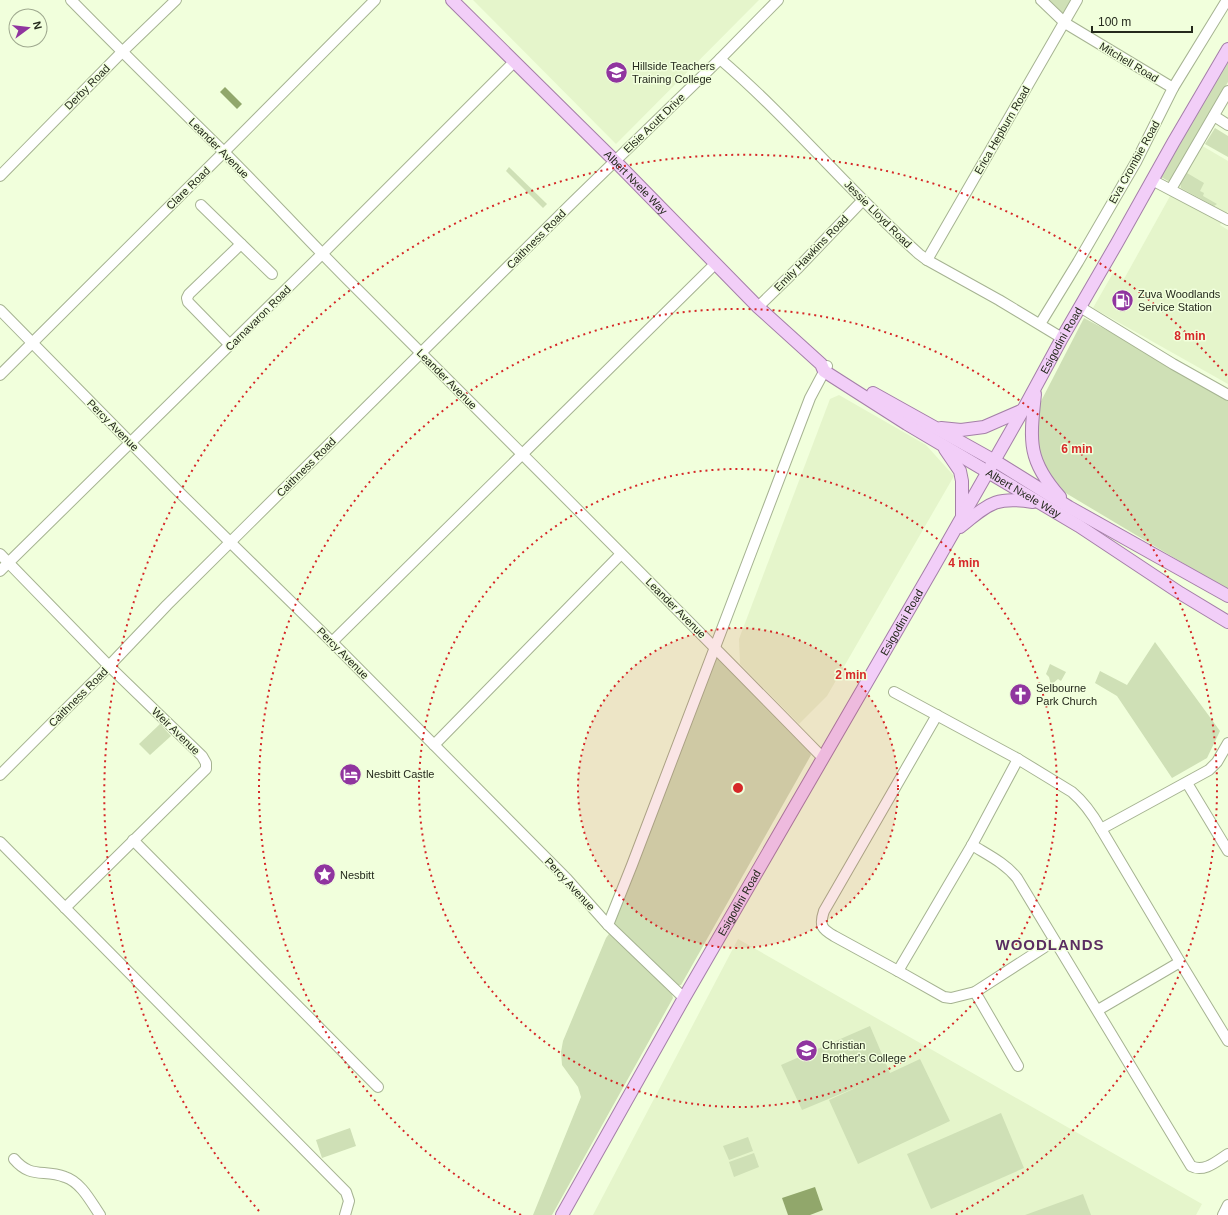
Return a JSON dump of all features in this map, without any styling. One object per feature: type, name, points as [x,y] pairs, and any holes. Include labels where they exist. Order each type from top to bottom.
[{"type":"main road","name":"Albert Nxele Way","points":[[452,0],[615,161],[715,264],[824,367],[907,424],[1079,526],[1228,622]]},
{"type":"main road","name":"Esigodini Road","points":[[562,1215],[684,998],[995,461],[1062,338],[1228,49]]},
{"type":"main road","name":"Albert Nxele Way","points":[[824,367],[995,461],[1069,507],[1228,596]]},
{"type":"main road","points":[[1036,387],[1031,433],[1034,455],[1039,469],[1048,484],[1069,507]]},
{"type":"main road","points":[[934,427],[960,430],[984,428],[1023,410]]},
{"type":"main road","points":[[941,443],[960,471],[962,482],[962,517]]},
{"type":"main road","points":[[955,530],[981,510],[994,503],[1016,499],[1038,503]]},
{"type":"street","name":"Leander Avenue","points":[[71,0],[224,152],[322,254],[715,647],[823,758]]},
{"type":"street","name":"Derby Road","points":[[0,176],[122,52],[176,0]]},
{"type":"street","name":"Clare Road","points":[[0,375],[375,0]]},
{"type":"street","name":"Elsie Acutt Drive","points":[[615,161],[720,59],[778,0]]},
{"type":"street","name":"Mitchell Road","points":[[1041,0],[1065,23],[1173,88]]},
{"type":"street","name":"Erica Hepburn Road","points":[[927,260],[1077,0]]},
{"type":"street","name":"Eva Crombie Road","points":[[1040,324],[1136,162],[1173,88],[1227,0]]},
{"type":"street","name":"Jessie Lloyd Road","points":[[720,59],[749,84],[914,250],[927,260],[1062,338]]},
{"type":"street","name":"Carnavaron Road","points":[[0,572],[514,62]]},
{"type":"street","points":[[1171,189],[1228,91]]},
{"type":"street","points":[[1214,116],[1228,125]]},
{"type":"street","name":"Caithness Road","points":[[0,775],[109,666],[167,605],[615,161]]},
{"type":"street","points":[[1152,180],[1228,220]]},
{"type":"street","name":"Emily Hawkins Road","points":[[758,306],[797,269],[863,200]]},
{"type":"street","points":[[201,205],[272,274]]},
{"type":"street","points":[[230,345],[188,302],[187,298],[189,294],[241,244]]},
{"type":"street","points":[[332,642],[715,264]]},
{"type":"street","points":[[1080,307],[1173,364],[1228,394]]},
{"type":"street","name":"Percy Avenue","points":[[0,310],[567,879],[608,925],[684,998]]},
{"type":"street","points":[[608,925],[810,398],[824,367]]},
{"type":"street","name":"Weir Avenue","points":[[0,554],[109,666],[202,756],[206,762],[206,769],[65,908]]},
{"type":"street","points":[[434,745],[621,554]]},
{"type":"street","points":[[894,692],[1018,759],[1072,792],[1088,808],[1228,1041]]},
{"type":"street","points":[[937,715],[824,912],[821,918],[822,925],[826,931],[944,998],[951,998],[975,992],[1054,940]]},
{"type":"street","points":[[1101,829],[1187,783],[1214,765],[1228,743]]},
{"type":"street","points":[[898,971],[972,845],[1018,759]]},
{"type":"street","points":[[1187,783],[1228,851]]},
{"type":"street","points":[[134,840],[378,1087]]},
{"type":"street","points":[[0,842],[346,1192],[349,1201],[345,1215]]},
{"type":"street","points":[[972,845],[1002,863],[1017,878],[1191,1166],[1196,1169],[1206,1167],[1228,1154]]},
{"type":"street","points":[[1098,1010],[1180,962]]},
{"type":"street","points":[[975,992],[1018,1066]]},
{"type":"street","points":[[14,1159],[21,1167],[29,1171],[65,1177],[73,1181],[84,1192],[100,1215]]},
{"type":"street","points":[[1223,1215],[1228,1205]]},
{"type":"shaded area","name":"Hillside Teachers Training College","points":[[473,0],[759,0],[616,144]]},
{"type":"shaded area","points":[[1044,0],[1075,0],[1064,20]]},
{"type":"shaded area","points":[[1228,61],[1228,82],[1170,182],[1161,177]]},
{"type":"shaded area","points":[[225,87],[242,104],[237,109],[220,92]]},
{"type":"shaded area","points":[[1215,128],[1228,136],[1228,157],[1205,144]]},
{"type":"shaded area","points":[[1199,144],[1228,161],[1228,211],[1220,225],[1228,230],[1228,384],[1093,308],[1113,273],[1124,279]]},
{"type":"shaded area","points":[[1188,164],[1191,166],[1187,173],[1204,183],[1200,191],[1204,193],[1203,196],[1217,204],[1214,206],[1181,188],[1180,180]]},
{"type":"shaded area","points":[[509,167],[547,204],[543,208],[506,171]]},
{"type":"shaded area","points":[[1084,318],[1228,394],[1228,590],[1059,489],[1045,473],[1038,452],[1038,407]]},
{"type":"shaded area","points":[[839,395],[926,445],[954,476],[827,696],[799,724],[740,664],[739,639],[830,399]]},
{"type":"shaded area","points":[[1155,642],[1220,731],[1207,758],[1172,778],[1117,696],[1095,683],[1100,671],[1127,685]]},
{"type":"shaded area","points":[[719,657],[808,749],[811,755],[681,985],[675,985],[614,924],[714,658]]},
{"type":"shaded area","points":[[1050,664],[1066,672],[1061,681],[1058,679],[1051,685],[1049,677],[1046,674]]},
{"type":"shaded area","points":[[160,724],[171,736],[150,755],[139,744]]},
{"type":"shaded area","points":[[609,934],[613,935],[671,991],[673,998],[552,1215],[533,1215],[581,1097],[578,1087],[562,1065],[561,1052],[563,1041]]},
{"type":"shaded area","name":"Christian Brother's College","points":[[738,939],[1202,1204],[1196,1215],[593,1215]]},
{"type":"shaded area","points":[[870,1026],[890,1073],[920,1059],[950,1121],[858,1164],[829,1100],[862,1085],[802,1110],[781,1065]]},
{"type":"shaded area","points":[[1001,1113],[1024,1168],[931,1209],[907,1154]]},
{"type":"shaded area","points":[[350,1128],[356,1146],[322,1158],[316,1140]]},
{"type":"shaded area","points":[[748,1137],[753,1151],[729,1160],[723,1146]]},
{"type":"shaded area","points":[[754,1153],[759,1167],[734,1177],[729,1162]]},
{"type":"shaded area","points":[[815,1187],[823,1210],[810,1215],[788,1215],[782,1198]]},
{"type":"shaded area","points":[[1083,1194],[1091,1215],[1025,1215]]},
{"type":"place","name":"Hillside Teachers Training College","points":[[616,72]]},
{"type":"place","name":"Zuva Woodlands Service Station","points":[[1122,300]]},
{"type":"place","name":"Selbourne Park Church","points":[[1021,694]]},
{"type":"place","name":"Nesbitt Castle","points":[[351,774]]},
{"type":"place","name":"Nesbitt","points":[[324,875]]},
{"type":"place","name":"Christian Brother's College","points":[[807,1051]]},
{"type":"district","name":"WOODLANDS","points":[[1050,945]]}]
